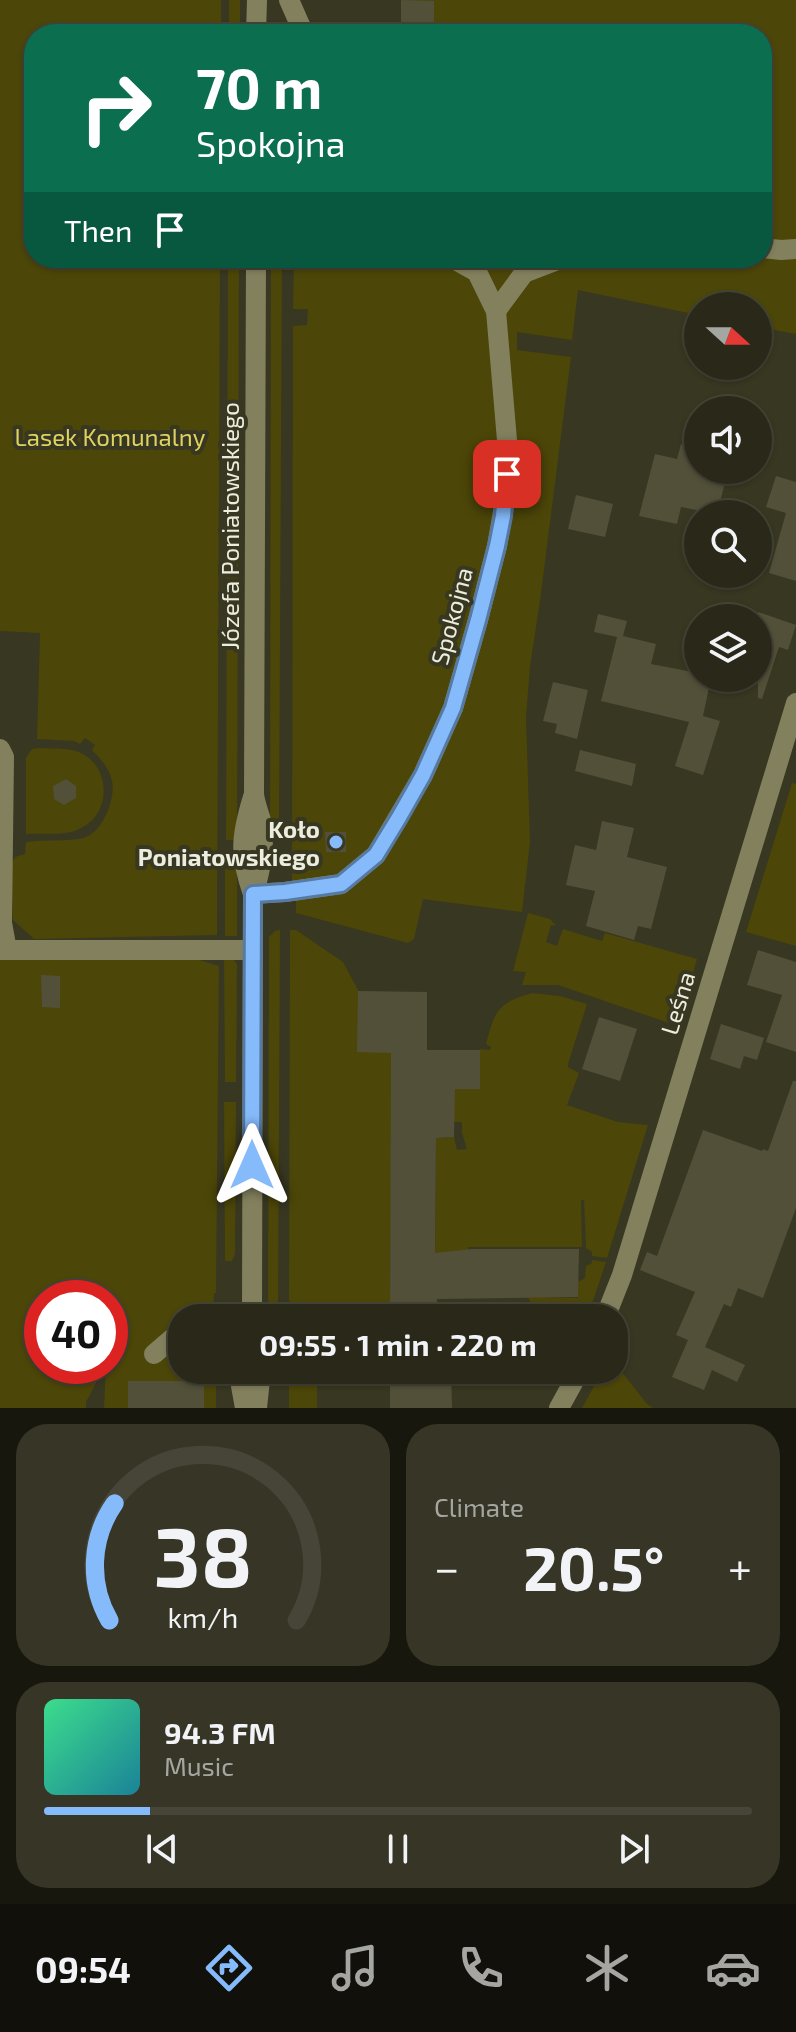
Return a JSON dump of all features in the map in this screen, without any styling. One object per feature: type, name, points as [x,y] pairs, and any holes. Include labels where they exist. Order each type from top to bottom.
[{"type":"street","points":[[256,24],[257,0]]},
{"type":"street","points":[[289,0],[300,24]]},
{"type":"street","points":[[772,249],[796,249]]},
{"type":"street","name":"Józefa Poniatowskiego","points":[[252,1304],[253,894],[245,870],[243,847],[245,824],[254,794],[256,268]]},
{"type":"street","name":"Spokojna","points":[[253,894],[341,884],[376,855],[423,775],[453,708],[503,516],[508,452],[496,311],[477,272],[470,268]]},
{"type":"street","points":[[496,311],[524,273],[537,268]]},
{"type":"street","name":"Leśna","points":[[611,1304],[622,1275],[796,703]]},
{"type":"street","points":[[0,749],[4,757],[3,950],[253,950]]},
{"type":"street","points":[[154,1354],[168,1342]]},
{"type":"street","points":[[241,1384],[245,1408]]},
{"type":"street","points":[[257,1408],[260,1384]]},
{"type":"street","points":[[559,1408],[572,1384]]},
{"type":"green space","name":"Lasek Komunalny","points":[[0,0],[221,0],[221,24],[24,24],[24,268],[220,268],[217,935],[34,939],[13,920],[11,865],[15,857],[25,854],[26,842],[76,839],[90,835],[106,815],[113,788],[107,768],[92,750],[95,745],[85,738],[80,744],[37,739],[40,633],[0,631]]},
{"type":"green space","points":[[229,0],[240,0],[240,24],[229,24]]},
{"type":"green space","points":[[401,0],[796,0],[796,334],[772,330],[772,292],[684,292],[684,312],[578,290],[572,340],[517,332],[517,350],[571,357],[530,666],[526,718],[530,842],[522,912],[423,899],[414,939],[408,943],[296,913],[292,880],[293,326],[307,325],[308,309],[293,309],[294,268],[772,268],[772,24],[401,24]]},
{"type":"green space","points":[[228,268],[239,268],[237,840],[226,840]]},
{"type":"green space","points":[[271,268],[282,268],[279,832],[275,841],[270,839]]},
{"type":"green space","points":[[32,749],[78,752],[93,762],[99,771],[104,794],[96,815],[88,824],[65,833],[26,834],[26,758]]},
{"type":"green space","points":[[792,783],[796,784],[796,946],[746,932]]},
{"type":"green space","points":[[225,852],[233,852],[237,856],[237,936],[225,936]]},
{"type":"green space","points":[[528,913],[550,919],[556,926],[551,925],[546,942],[557,946],[563,929],[602,941],[605,933],[697,959],[678,1026],[558,985],[522,985],[526,972],[513,971]]},
{"type":"green space","points":[[280,930],[278,1304],[268,1304],[269,937]]},
{"type":"green space","points":[[290,930],[296,930],[343,962],[358,990],[358,1052],[415,1052],[414,1087],[390,1088],[390,1304],[290,1304]]},
{"type":"green space","points":[[177,953],[219,966],[216,1293],[214,1304],[168,1304],[168,1384],[216,1384],[216,1408],[104,1408],[105,1384],[128,1384],[128,1280],[24,1280],[24,1384],[96,1384],[86,1408],[0,1408],[0,957]]},
{"type":"green space","points":[[224,957],[232,958],[237,964],[236,1082],[225,1082]]},
{"type":"green space","points":[[532,993],[560,996],[587,1004],[568,1064],[579,1073],[567,1105],[618,1122],[648,1125],[607,1258],[592,1256],[586,1248],[584,1201],[581,1199],[582,1247],[468,1247],[468,1259],[435,1259],[436,1138],[454,1137],[457,1150],[467,1149],[462,1122],[447,1122],[436,1089],[480,1088],[480,1049],[490,1050],[491,1047],[486,1044],[495,1016],[504,1005]]},
{"type":"green space","points":[[224,1102],[236,1102],[235,1254],[232,1261],[225,1261]]},
{"type":"green space","points":[[592,1260],[606,1262],[593,1301],[586,1304],[531,1304],[528,1297],[578,1298],[578,1282],[585,1278],[586,1266]]},
{"type":"green space","points":[[628,1380],[653,1408],[582,1408],[595,1384],[628,1384]]},
{"type":"green space","points":[[289,1384],[317,1384],[317,1408],[289,1408]]},
{"type":"building","points":[[401,0],[434,1],[434,24],[401,24]]},
{"type":"building","points":[[681,444],[684,445],[684,484],[724,484],[720,500],[684,500],[677,524],[639,516],[655,454],[677,459]]},
{"type":"building","points":[[776,476],[796,482],[796,581],[772,574],[772,562],[786,513],[772,509],[772,500],[768,500]]},
{"type":"building","points":[[576,495],[613,504],[605,537],[568,529]]},
{"type":"building","points":[[598,614],[627,621],[623,636],[656,644],[651,664],[684,670],[684,692],[708,692],[703,716],[720,721],[703,775],[675,766],[689,722],[601,701],[617,637],[594,632]]},
{"type":"building","points":[[772,617],[796,625],[788,650],[779,647],[772,668]]},
{"type":"building","points":[[553,682],[588,690],[577,739],[555,733],[557,724],[543,721]]},
{"type":"building","points":[[580,750],[636,764],[632,786],[575,771]]},
{"type":"building","points":[[66,779],[76,786],[76,798],[64,805],[54,799],[53,786]]},
{"type":"building","points":[[602,821],[634,828],[627,857],[667,867],[651,929],[638,926],[634,940],[586,926],[595,891],[566,885],[575,845],[596,850]]},
{"type":"building","name":"Koło Poniatowskiego","points":[[325,832],[346,832],[346,852],[326,852]]},
{"type":"building","points":[[758,950],[796,962],[796,1052],[766,1042],[782,995],[747,985]]},
{"type":"building","points":[[41,975],[60,976],[60,1008],[42,1007]]},
{"type":"building","points":[[358,991],[427,992],[427,1050],[480,1050],[480,1089],[455,1089],[454,1137],[436,1138],[435,1253],[472,1249],[579,1249],[578,1297],[437,1299],[437,1304],[390,1304],[391,1053],[357,1052]]},
{"type":"building","points":[[599,1017],[637,1029],[620,1081],[582,1069]]},
{"type":"building","points":[[721,1024],[764,1038],[757,1060],[744,1056],[740,1069],[710,1059]]},
{"type":"building","points":[[793,1081],[796,1081],[796,1208],[763,1298],[738,1288],[731,1307],[724,1304],[705,1347],[745,1365],[737,1382],[712,1370],[704,1390],[672,1377],[688,1340],[676,1335],[695,1292],[640,1270],[647,1252],[657,1256],[703,1130],[768,1151]]},
{"type":"building","points":[[128,1381],[168,1381],[168,1384],[204,1384],[204,1408],[128,1408]]},
{"type":"building","points":[[390,1384],[451,1384],[452,1408],[390,1408]]},
{"type":"place","name":"Koło Poniatowskiego","points":[[336,842]]},
{"type":"route","points":[[252,1165],[253,894],[341,884],[376,855],[398,819],[423,775],[453,708],[497,546],[507,474]]}]
